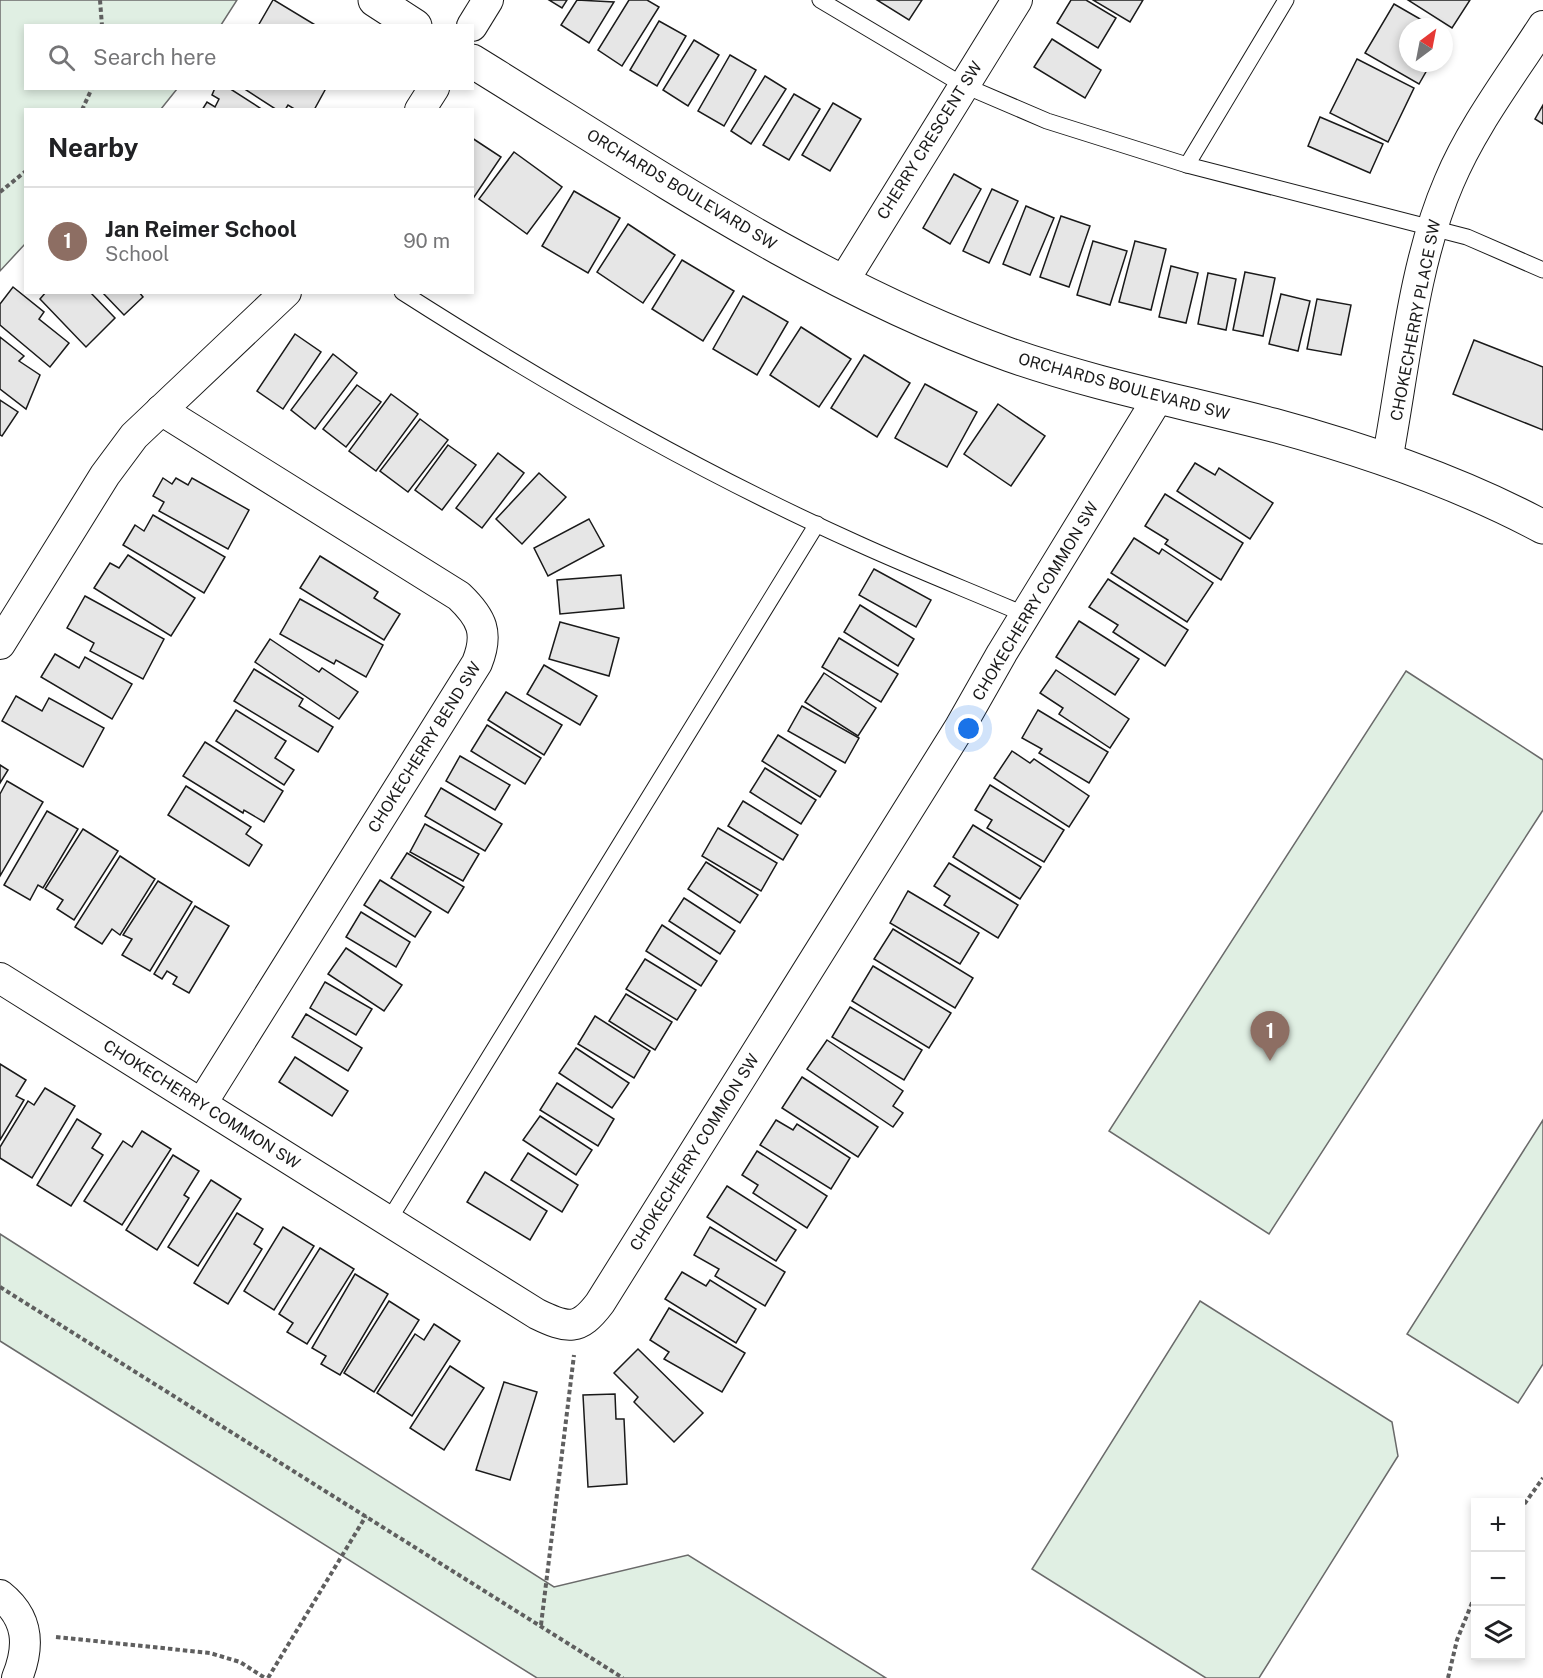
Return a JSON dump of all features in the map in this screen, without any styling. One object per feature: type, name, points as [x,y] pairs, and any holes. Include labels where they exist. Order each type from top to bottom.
[{"type":"street","points":[[375,0],[413,24]]},
{"type":"street","points":[[473,24],[488,0]]},
{"type":"street","name":"CHERRY CRESCENT SW","points":[[843,282],[1017,0]]},
{"type":"street","name":"CHOKECHERRY PLACE SW","points":[[1387,461],[1421,274],[1432,228],[1450,179],[1462,157],[1543,26]]},
{"type":"street","name":"ORCHARDS BOULEVARD SW","points":[[474,62],[762,239],[843,282],[949,331],[1071,375],[1272,425],[1387,461],[1480,498],[1543,527]]},
{"type":"street","points":[[421,108],[433,90]]},
{"type":"street","points":[[0,644],[105,476],[134,436],[284,294]]},
{"type":"street","name":"CHOKECHERRY COMMON SW","points":[[0,978],[537,1314],[559,1323],[578,1325],[590,1317],[600,1302],[960,727],[1158,398]]},
{"type":"street","name":"CHOKECHERRY BEND SW","points":[[160,410],[459,596],[481,622],[483,637],[477,663],[202,1103]]},
{"type":"street","points":[[0,1595],[12,1605],[22,1621],[25,1633],[24,1660],[17,1678]]},
{"type":"lane","points":[[820,0],[963,86],[1047,121],[1187,165],[1467,237],[1543,270]]},
{"type":"lane","points":[[1187,165],[1286,0]]},
{"type":"lane","points":[[405,294],[513,363],[678,455],[857,544],[1026,615]]},
{"type":"lane","points":[[388,1220],[817,524]]},
{"type":"path","points":[[100,0],[102,24]]},
{"type":"path","points":[[83,108],[91,90]]},
{"type":"path","points":[[0,192],[24,173]]},
{"type":"path","points":[[0,1287],[623,1678]]},
{"type":"path","points":[[541,1625],[578,1325]]},
{"type":"path","points":[[1525,1504],[1543,1478]]},
{"type":"path","points":[[25,1633],[210,1653],[240,1662],[267,1678],[366,1516]]},
{"type":"path","points":[[1448,1678],[1457,1640],[1471,1605]]},
{"type":"green space","points":[[0,0],[237,0],[222,24],[24,24],[24,90],[176,90],[162,108],[24,108],[24,245],[0,271]]},
{"type":"green space","points":[[1406,671],[1543,760],[1543,810],[1269,1234],[1109,1131]]},
{"type":"green space","points":[[1543,1120],[1543,1364],[1518,1403],[1407,1334]]},
{"type":"green space","points":[[0,1234],[554,1587],[688,1555],[886,1678],[537,1678],[0,1341]]},
{"type":"green space","points":[[1200,1301],[1392,1422],[1398,1456],[1259,1678],[1206,1678],[1032,1569]]},
{"type":"building","points":[[274,0],[314,24],[259,24]]},
{"type":"building","points":[[549,0],[567,0],[562,8]]},
{"type":"building","points":[[577,0],[614,2],[589,43],[561,25]]},
{"type":"building","points":[[629,0],[647,0],[659,7],[622,66],[598,50]]},
{"type":"building","points":[[877,0],[922,0],[909,20]]},
{"type":"building","points":[[1071,0],[1086,0],[1116,18],[1098,48],[1057,23]]},
{"type":"building","points":[[1093,0],[1143,0],[1130,22]]},
{"type":"building","points":[[1408,0],[1470,0],[1453,26],[1453,18],[1436,18]]},
{"type":"building","points":[[1394,4],[1418,18],[1399,18],[1399,72],[1426,72],[1419,84],[1365,53]]},
{"type":"building","points":[[659,21],[686,36],[657,86],[630,70]]},
{"type":"building","points":[[1052,39],[1101,70],[1085,98],[1034,67]]},
{"type":"building","points":[[694,40],[719,55],[688,106],[663,90]]},
{"type":"building","points":[[730,55],[756,70],[724,126],[698,111]]},
{"type":"building","points":[[1357,59],[1414,88],[1388,142],[1330,113]]},
{"type":"building","points":[[765,76],[786,89],[751,144],[731,131]]},
{"type":"building","points":[[214,90],[232,90],[260,108],[203,108],[207,102],[215,107],[219,99],[212,95]]},
{"type":"building","points":[[246,90],[325,90],[315,108],[293,108],[288,105],[286,108],[274,108]]},
{"type":"building","points":[[794,94],[820,109],[789,160],[763,145]]},
{"type":"building","points":[[833,103],[861,119],[830,171],[802,155]]},
{"type":"building","points":[[1543,105],[1543,124],[1535,119]]},
{"type":"building","points":[[1320,117],[1383,144],[1370,173],[1308,146]]},
{"type":"building","points":[[474,139],[501,157],[474,197]]},
{"type":"building","points":[[514,152],[562,187],[527,234],[479,199]]},
{"type":"building","points":[[954,174],[981,189],[950,244],[923,228]]},
{"type":"building","points":[[992,189],[1018,201],[989,263],[963,251]]},
{"type":"building","points":[[574,191],[620,218],[588,273],[542,246]]},
{"type":"building","points":[[1026,206],[1054,218],[1030,275],[1003,264]]},
{"type":"building","points":[[1061,216],[1090,226],[1069,287],[1040,277]]},
{"type":"building","points":[[628,224],[675,255],[643,303],[597,272]]},
{"type":"building","points":[[1093,241],[1127,251],[1110,305],[1077,295]]},
{"type":"building","points":[[1135,241],[1166,249],[1151,310],[1119,302]]},
{"type":"building","points":[[682,260],[734,291],[703,341],[652,309]]},
{"type":"building","points":[[1171,266],[1198,273],[1186,323],[1159,317]]},
{"type":"building","points":[[1245,272],[1275,278],[1263,336],[1233,330]]},
{"type":"building","points":[[1208,273],[1236,279],[1226,330],[1198,324]]},
{"type":"building","points":[[13,287],[44,312],[39,319],[69,343],[50,367],[0,325],[0,304]]},
{"type":"building","points":[[44,294],[92,294],[115,318],[86,347],[40,299]]},
{"type":"building","points":[[104,294],[141,294],[143,297],[124,315]]},
{"type":"building","points":[[1281,294],[1310,301],[1298,351],[1269,344]]},
{"type":"building","points":[[743,296],[788,322],[757,375],[713,349]]},
{"type":"building","points":[[1317,299],[1351,305],[1341,355],[1307,349]]},
{"type":"building","points":[[801,327],[851,359],[819,407],[770,375]]},
{"type":"building","points":[[295,334],[321,352],[283,409],[257,391]]},
{"type":"building","points":[[0,337],[24,356],[19,361],[40,375],[26,409],[0,389]]},
{"type":"building","points":[[1474,340],[1543,367],[1543,430],[1453,394]]},
{"type":"building","points":[[333,354],[357,373],[315,429],[291,410]]},
{"type":"building","points":[[864,355],[910,383],[877,437],[831,408]]},
{"type":"building","points":[[925,384],[977,412],[947,467],[895,438]]},
{"type":"building","points":[[357,385],[381,402],[346,447],[323,429]]},
{"type":"building","points":[[391,394],[418,414],[376,471],[349,451]]},
{"type":"building","points":[[0,400],[18,412],[2,436],[0,435]]},
{"type":"building","points":[[998,404],[1045,436],[1011,486],[964,454]]},
{"type":"building","points":[[420,419],[448,440],[408,492],[380,471]]},
{"type":"building","points":[[448,445],[476,465],[442,510],[415,490]]},
{"type":"building","points":[[498,453],[524,473],[482,528],[456,508]]},
{"type":"building","points":[[1195,463],[1215,475],[1219,468],[1273,503],[1250,539],[1177,491]]},
{"type":"building","points":[[539,473],[566,497],[522,544],[496,519]]},
{"type":"building","points":[[163,478],[172,484],[176,478],[188,485],[192,478],[249,510],[228,549],[159,511],[164,502],[153,496]]},
{"type":"building","points":[[1165,494],[1243,543],[1221,580],[1165,544],[1168,540],[1145,526]]},
{"type":"building","points":[[153,515],[225,557],[204,593],[123,545],[135,525],[144,531]]},
{"type":"building","points":[[589,519],[604,546],[548,576],[534,548]]},
{"type":"building","points":[[1134,538],[1159,554],[1162,549],[1213,583],[1187,622],[1111,573]]},
{"type":"building","points":[[128,555],[195,598],[171,636],[94,588],[110,563],[119,568]]},
{"type":"building","points":[[320,556],[378,592],[374,598],[400,614],[384,640],[300,588]]},
{"type":"building","points":[[874,569],[931,600],[916,627],[859,595]]},
{"type":"building","points":[[621,575],[624,608],[560,614],[557,580]]},
{"type":"building","points":[[1108,579],[1188,630],[1165,666],[1113,632],[1118,625],[1089,607]]},
{"type":"building","points":[[85,596],[164,639],[143,679],[90,651],[94,643],[67,628]]},
{"type":"building","points":[[300,599],[383,645],[366,677],[336,660],[334,664],[280,634]]},
{"type":"building","points":[[860,605],[914,639],[898,666],[844,632]]},
{"type":"building","points":[[1079,621],[1139,659],[1115,695],[1056,657]]},
{"type":"building","points":[[560,622],[619,638],[609,676],[549,659]]},
{"type":"building","points":[[839,638],[898,674],[881,702],[822,667]]},
{"type":"building","points":[[270,639],[319,672],[322,668],[358,692],[339,719],[255,662]]},
{"type":"building","points":[[55,654],[79,668],[85,657],[132,684],[112,719],[41,677]]},
{"type":"building","points":[[544,665],[597,696],[580,725],[527,694]]},
{"type":"building","points":[[254,669],[303,699],[299,706],[333,727],[318,752],[234,701]]},
{"type":"building","points":[[1056,670],[1129,719],[1110,748],[1059,714],[1063,708],[1040,693]]},
{"type":"building","points":[[824,673],[876,708],[858,736],[805,702]]},
{"type":"building","points":[[506,692],[562,725],[544,755],[488,720]]},
{"type":"building","points":[[16,696],[42,711],[49,698],[104,728],[83,767],[2,721]]},
{"type":"building","points":[[802,706],[859,738],[845,763],[788,731]]},
{"type":"building","points":[[236,710],[286,741],[275,758],[294,770],[284,785],[216,741]]},
{"type":"building","points":[[1038,710],[1108,752],[1089,783],[1039,753],[1042,749],[1022,738]]},
{"type":"building","points":[[487,725],[541,758],[525,784],[471,751]]},
{"type":"building","points":[[778,735],[836,771],[820,797],[762,761]]},
{"type":"building","points":[[205,742],[283,791],[264,822],[244,810],[243,813],[183,776]]},
{"type":"building","points":[[1012,751],[1030,763],[1034,759],[1089,796],[1069,827],[994,778]]},
{"type":"building","points":[[460,756],[510,785],[495,810],[446,781]]},
{"type":"building","points":[[0,765],[8,770],[0,783]]},
{"type":"building","points":[[765,768],[816,800],[801,824],[750,792]]},
{"type":"building","points":[[7,781],[43,802],[0,876],[0,794]]},
{"type":"building","points":[[990,785],[1064,830],[1044,862],[987,828],[992,820],[975,810]]},
{"type":"building","points":[[186,786],[251,827],[246,834],[262,845],[249,866],[168,815]]},
{"type":"building","points":[[441,788],[502,824],[485,851],[425,816]]},
{"type":"building","points":[[743,801],[798,835],[783,860],[728,826]]},
{"type":"building","points":[[47,811],[78,829],[43,888],[38,885],[30,900],[4,885]]},
{"type":"building","points":[[425,824],[479,854],[463,881],[410,852]]},
{"type":"building","points":[[973,825],[1041,867],[1020,899],[953,857]]},
{"type":"building","points":[[718,828],[777,863],[761,891],[702,856]]},
{"type":"building","points":[[83,829],[118,851],[74,920],[57,909],[63,900],[45,889]]},
{"type":"building","points":[[407,853],[464,887],[448,913],[391,878]]},
{"type":"building","points":[[120,856],[155,879],[120,935],[112,929],[102,944],[75,927]]},
{"type":"building","points":[[706,862],[758,895],[740,923],[688,889]]},
{"type":"building","points":[[949,863],[1018,905],[998,938],[944,905],[950,896],[934,886]]},
{"type":"building","points":[[380,880],[431,912],[415,937],[364,905]]},
{"type":"building","points":[[158,881],[192,902],[150,971],[122,955],[132,939],[123,935]]},
{"type":"building","points":[[908,891],[979,933],[960,964],[890,923]]},
{"type":"building","points":[[684,898],[735,931],[720,954],[669,921]]},
{"type":"building","points":[[195,906],[229,926],[189,993],[173,984],[177,977],[167,971],[162,979],[154,974]]},
{"type":"building","points":[[361,912],[410,942],[396,967],[346,937]]},
{"type":"building","points":[[662,925],[717,961],[701,986],[646,951]]},
{"type":"building","points":[[893,929],[973,978],[955,1008],[874,959]]},
{"type":"building","points":[[346,948],[402,985],[384,1011],[328,974]]},
{"type":"building","points":[[645,959],[696,990],[677,1020],[626,989]]},
{"type":"building","points":[[873,966],[951,1013],[929,1048],[852,1001]]},
{"type":"building","points":[[325,982],[372,1009],[356,1035],[310,1008]]},
{"type":"building","points":[[626,994],[672,1022],[655,1050],[609,1021]]},
{"type":"building","points":[[850,1007],[922,1050],[904,1080],[832,1037]]},
{"type":"building","points":[[306,1014],[362,1048],[348,1071],[292,1037]]},
{"type":"building","points":[[595,1016],[650,1051],[634,1078],[578,1044]]},
{"type":"building","points":[[827,1040],[903,1091],[893,1106],[903,1113],[893,1127],[807,1069]]},
{"type":"building","points":[[576,1048],[629,1083],[612,1108],[559,1073]]},
{"type":"building","points":[[295,1057],[348,1091],[332,1116],[279,1082]]},
{"type":"building","points":[[0,1064],[26,1080],[16,1096],[24,1100],[0,1140]]},
{"type":"building","points":[[802,1077],[878,1127],[858,1157],[782,1108]]},
{"type":"building","points":[[557,1083],[614,1119],[598,1146],[540,1110]]},
{"type":"building","points":[[45,1088],[75,1106],[32,1178],[0,1158],[0,1147],[28,1101],[34,1105]]},
{"type":"building","points":[[540,1116],[592,1150],[576,1175],[523,1140]]},
{"type":"building","points":[[77,1119],[101,1134],[92,1148],[103,1155],[71,1206],[37,1185]]},
{"type":"building","points":[[776,1120],[793,1130],[797,1124],[850,1158],[831,1189],[760,1145]]},
{"type":"building","points":[[142,1131],[171,1149],[122,1225],[84,1201],[123,1141],[132,1147]]},
{"type":"building","points":[[757,1151],[827,1196],[807,1228],[753,1193],[758,1185],[742,1175]]},
{"type":"building","points":[[528,1153],[578,1185],[562,1212],[511,1180]]},
{"type":"building","points":[[173,1155],[199,1171],[184,1195],[189,1198],[157,1250],[126,1230]]},
{"type":"building","points":[[485,1172],[547,1211],[530,1240],[467,1202]]},
{"type":"building","points":[[211,1180],[241,1199],[198,1266],[168,1247]]},
{"type":"building","points":[[727,1186],[796,1230],[776,1261],[707,1217]]},
{"type":"building","points":[[237,1213],[263,1229],[254,1244],[262,1249],[228,1304],[194,1283]]},
{"type":"building","points":[[283,1227],[314,1246],[274,1310],[244,1291]]},
{"type":"building","points":[[710,1227],[785,1272],[765,1306],[715,1276],[719,1269],[694,1255]]},
{"type":"building","points":[[320,1248],[354,1269],[307,1344],[287,1332],[293,1323],[279,1314]]},
{"type":"building","points":[[682,1272],[706,1286],[710,1280],[756,1309],[736,1343],[665,1299]]},
{"type":"building","points":[[355,1274],[388,1294],[340,1375],[321,1364],[326,1356],[312,1348]]},
{"type":"building","points":[[389,1301],[419,1320],[374,1392],[344,1373]]},
{"type":"building","points":[[669,1308],[745,1353],[722,1392],[664,1359],[669,1352],[650,1340]]},
{"type":"building","points":[[434,1324],[460,1341],[412,1416],[377,1393],[415,1334],[424,1340]]},
{"type":"building","points":[[638,1349],[703,1413],[674,1442],[634,1402],[638,1397],[614,1373]]},
{"type":"building","points":[[450,1366],[484,1388],[444,1450],[410,1428]]},
{"type":"building","points":[[504,1382],[537,1392],[510,1480],[476,1470]]},
{"type":"building","points":[[615,1394],[616,1419],[624,1419],[627,1484],[588,1487],[583,1395]]},
{"type":"place","name":"Jan Reimer School","points":[[1270,1061]]}]
